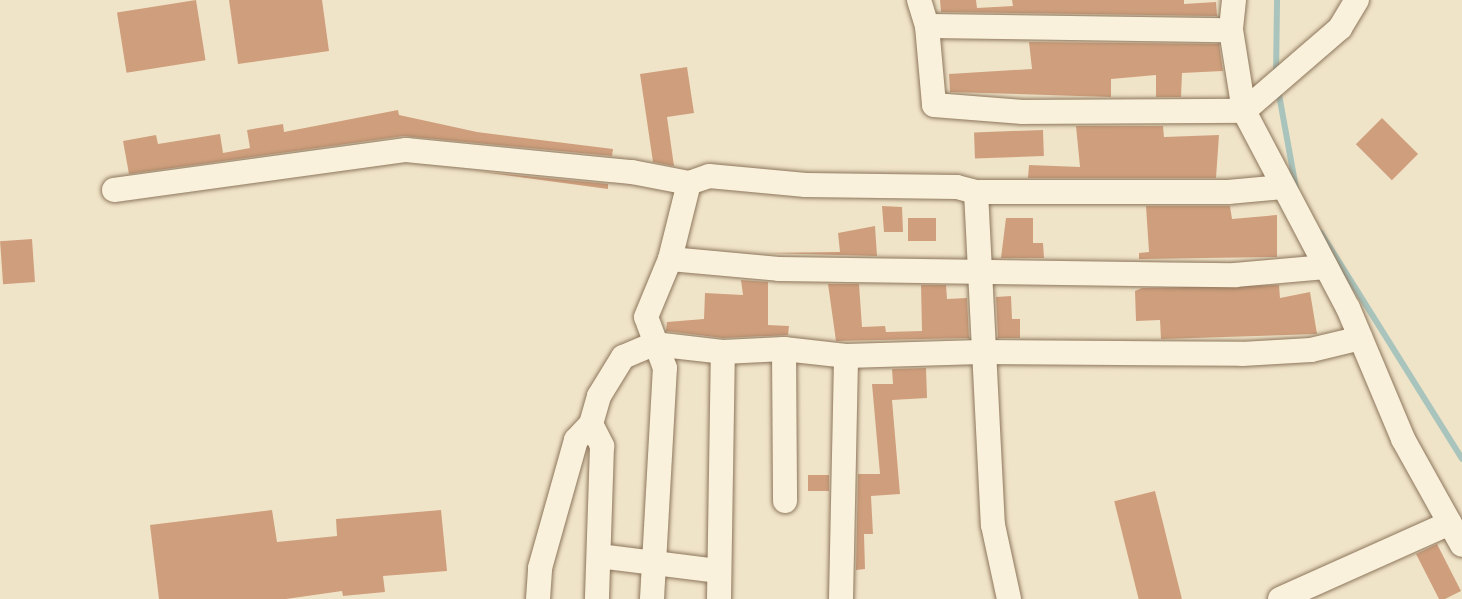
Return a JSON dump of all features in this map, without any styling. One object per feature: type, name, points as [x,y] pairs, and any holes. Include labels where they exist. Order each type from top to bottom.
[{"type":"street","points":[[919,0],[927,26],[934,105],[1023,112],[1244,111],[1340,28],[1357,0]]},
{"type":"street","points":[[1234,0],[1231,30],[1244,111],[1361,338],[1403,439],[1462,545]]},
{"type":"street","points":[[927,26],[1231,30]]},
{"type":"street","points":[[114,190],[406,150],[632,172],[688,183],[709,176],[806,185],[957,187],[976,192],[1228,192],[1283,187]]},
{"type":"street","points":[[652,599],[665,368],[654,344],[646,317],[670,259],[688,183]]},
{"type":"street","points":[[976,192],[981,352],[993,525],[1009,599]]},
{"type":"street","points":[[670,259],[779,269],[1236,275],[1326,267]]},
{"type":"street","points":[[538,599],[540,568],[576,440],[591,424],[599,396],[622,357],[654,344],[723,352],[784,349],[846,356],[981,352],[1242,354],[1311,350],[1361,338]]},
{"type":"street","points":[[784,349],[785,501]]},
{"type":"street","points":[[719,599],[717,570],[723,352]]},
{"type":"street","points":[[841,599],[846,356]]},
{"type":"street","points":[[591,424],[602,446],[597,599]]},
{"type":"street","points":[[1280,599],[1450,523]]},
{"type":"street","points":[[599,555],[717,570]]},
{"type":"building","points":[[196,0],[206,60],[127,73],[117,13]]},
{"type":"building","points":[[229,0],[322,0],[329,51],[238,64]]},
{"type":"building","points":[[940,0],[976,0],[977,8],[1013,6],[1012,0],[1184,0],[1184,4],[1216,2],[1217,16],[941,12]]},
{"type":"building","points":[[1029,42],[1219,44],[1223,71],[1182,73],[1181,97],[1156,97],[1156,75],[1111,79],[1111,97],[950,92],[949,74],[1032,69]]},
{"type":"building","points":[[687,67],[694,113],[667,117],[674,166],[653,162],[640,74]]},
{"type":"building","points":[[398,110],[399,115],[477,132],[613,149],[612,156],[404,136],[129,174],[123,141],[156,135],[158,144],[220,134],[223,153],[250,148],[247,130],[283,124],[284,132]]},
{"type":"building","points":[[1382,118],[1418,154],[1392,180],[1356,144]]},
{"type":"building","points":[[1076,126],[1163,126],[1164,137],[1219,135],[1216,178],[1028,178],[1029,165],[1080,167]]},
{"type":"building","points":[[1043,130],[1044,156],[975,158],[974,132]]},
{"type":"building","points":[[474,171],[608,184],[608,189]]},
{"type":"building","points":[[882,206],[902,207],[903,232],[884,232]]},
{"type":"building","points":[[1146,206],[1230,206],[1232,219],[1277,215],[1277,257],[1139,259],[1139,253],[1149,252]]},
{"type":"building","points":[[908,218],[936,218],[936,241],[908,241]]},
{"type":"building","points":[[1006,218],[1033,218],[1033,243],[1043,243],[1044,258],[1001,258]]},
{"type":"building","points":[[875,226],[877,256],[764,253],[840,252],[838,233]]},
{"type":"building","points":[[32,239],[35,282],[3,284],[0,241]]},
{"type":"building","points":[[741,280],[768,282],[768,325],[789,326],[788,335],[723,338],[666,331],[667,322],[704,319],[705,293],[743,295]]},
{"type":"building","points":[[828,284],[859,284],[862,327],[885,326],[886,332],[922,331],[921,285],[946,285],[947,299],[967,298],[969,338],[836,341]]},
{"type":"building","points":[[1279,285],[1280,298],[1310,292],[1317,334],[1161,339],[1160,320],[1136,321],[1135,291],[1142,288]]},
{"type":"building","points":[[1011,296],[1012,319],[1020,319],[1020,338],[998,338],[996,297]]},
{"type":"building","points":[[926,368],[927,398],[892,400],[900,494],[871,496],[873,534],[864,534],[865,569],[856,570],[858,474],[880,474],[872,384],[893,384],[892,369]]},
{"type":"building","points":[[808,475],[829,475],[829,491],[808,491]]},
{"type":"building","points":[[1155,491],[1182,599],[1139,599],[1114,501]]},
{"type":"building","points":[[272,510],[277,542],[337,536],[336,519],[441,510],[447,571],[383,576],[385,592],[343,596],[342,591],[286,599],[159,599],[150,525]]},
{"type":"building","points":[[1437,544],[1461,591],[1445,599],[1439,599],[1416,554]]},
{"type":"waterway","points":[[1276,76],[1277,0]]},
{"type":"waterway","points":[[1278,89],[1296,188]]},
{"type":"waterway","points":[[1321,233],[1462,459]]}]
